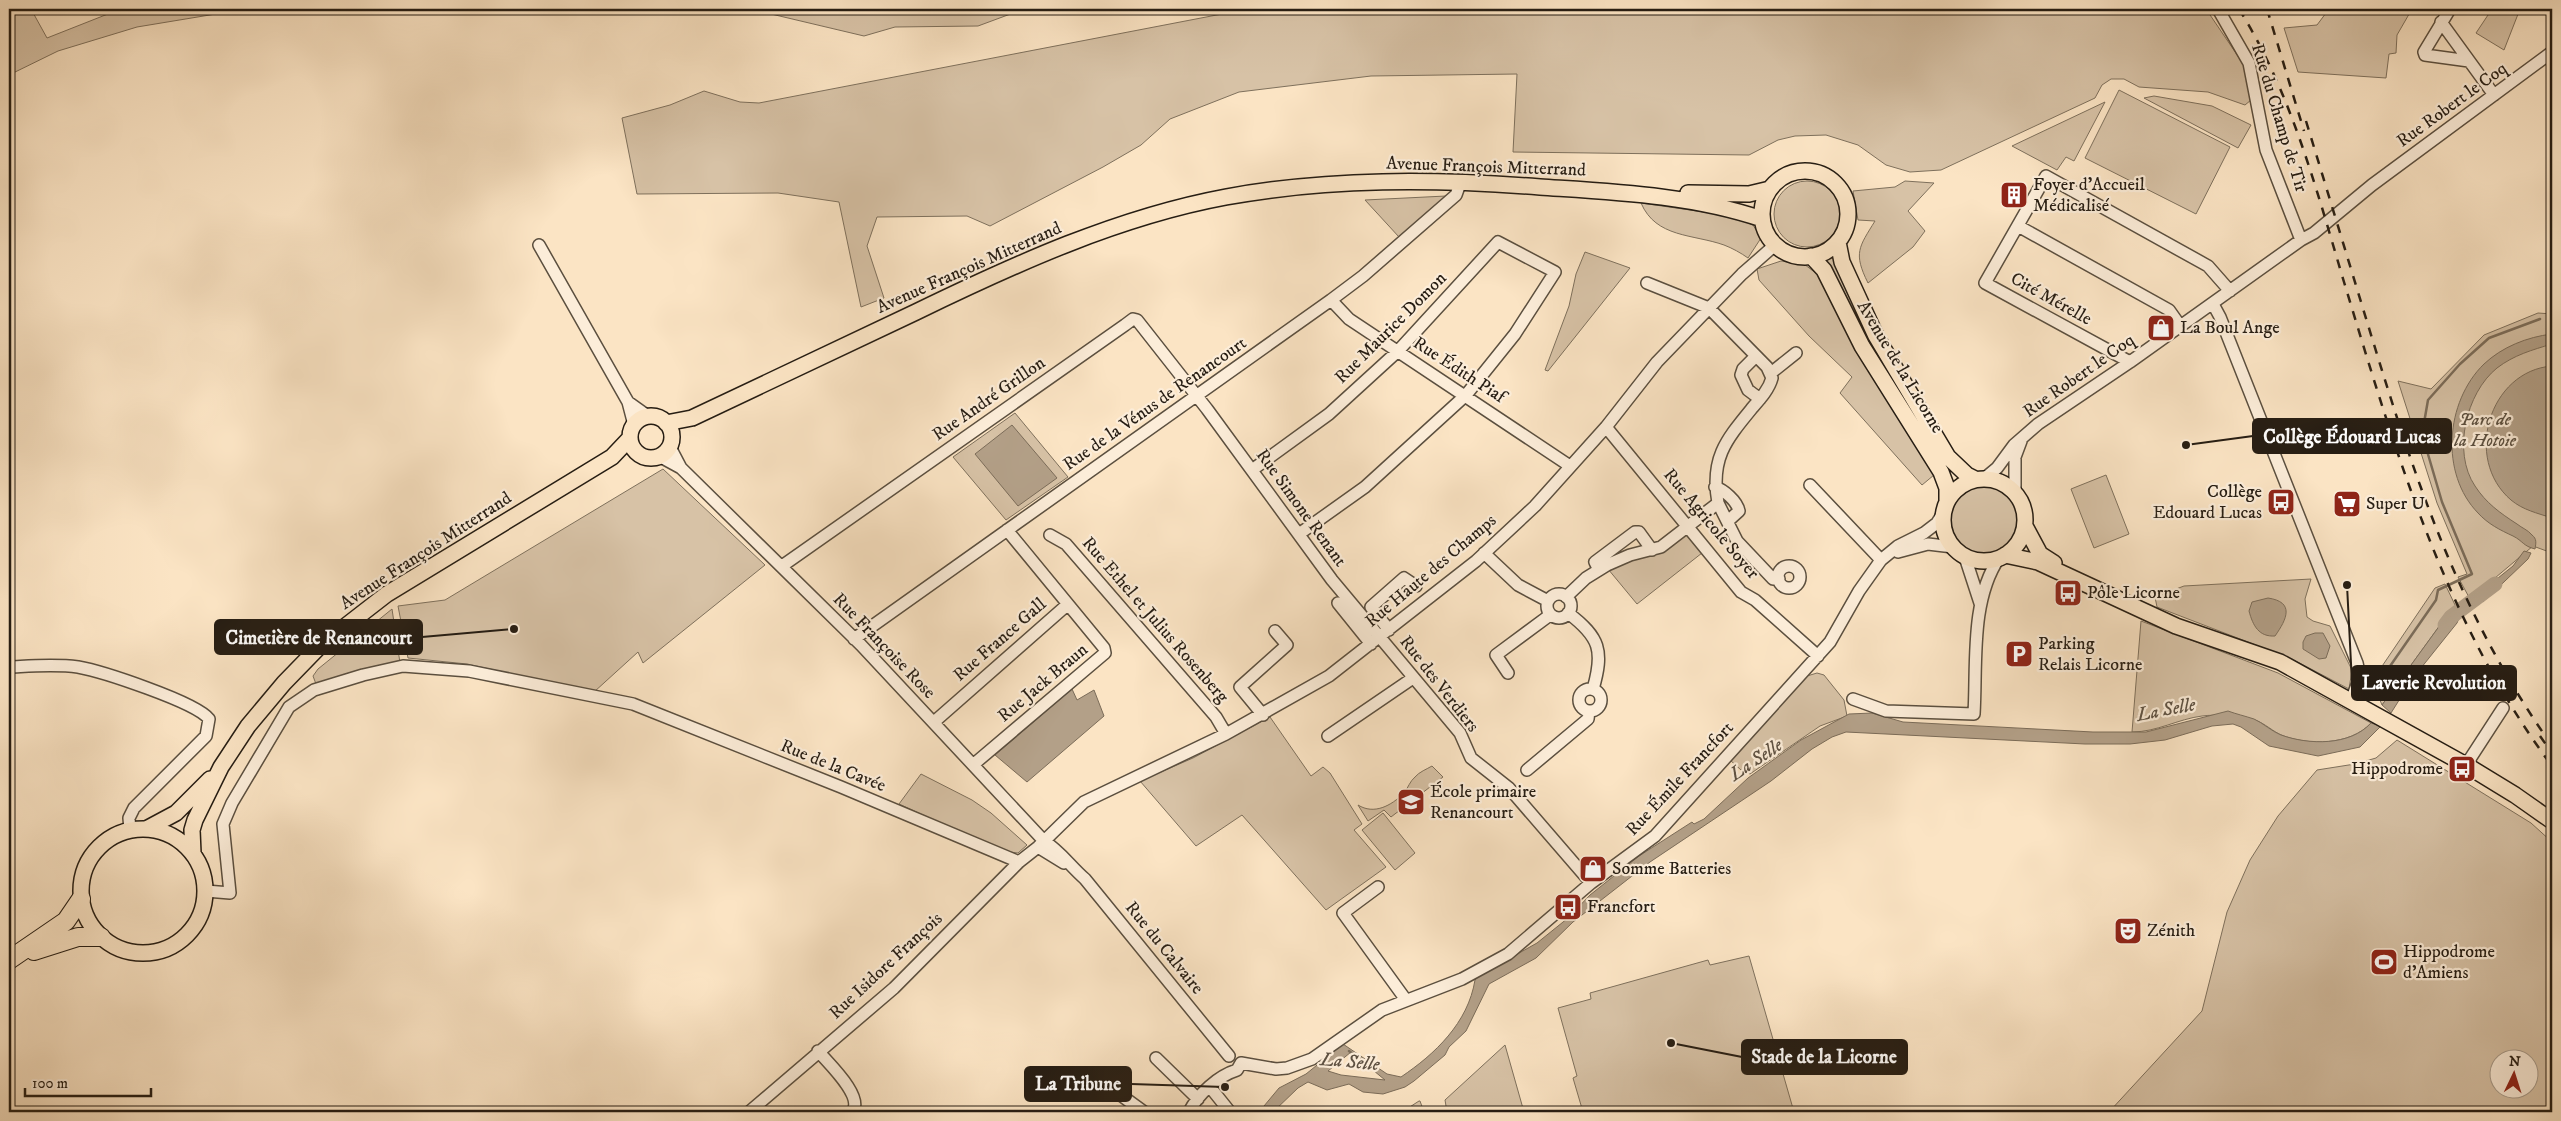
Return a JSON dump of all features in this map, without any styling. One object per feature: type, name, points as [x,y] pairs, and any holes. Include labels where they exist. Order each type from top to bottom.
[{"type":"highway","points":[[12,959],[66,921],[81,898]]},
{"type":"highway","points":[[12,959],[78,937],[101,937]]},
{"type":"main road","points":[[1799,171],[1820,173],[1832,180],[1842,190],[1848,203],[1847,224],[1838,242],[1830,249],[1811,256],[1792,254],[1775,244],[1766,233],[1762,219],[1765,198],[1770,189],[1780,179],[1799,171]]},
{"type":"main road","name":"Avenue François Mitterrand","points":[[666,423],[692,418],[1017,264],[1088,236],[1160,213],[1226,197],[1304,186],[1381,181],[1461,181],[1634,194],[1714,206],[1762,219]]},
{"type":"main road","name":"Avenue François Mitterrand","points":[[1634,194],[1749,194],[1770,189]]},
{"type":"main road","name":"Avenue de la Licorne","points":[[1838,242],[1842,262],[1876,336],[1948,457],[1967,475],[1980,478]]},
{"type":"main road","name":"Avenue de la Licorne","points":[[1811,256],[1824,270],[1862,346],[1941,472],[1947,488],[1947,500]]},
{"type":"main road","points":[[648,417],[659,418],[666,423],[667,447],[649,458],[637,452],[632,431],[640,419],[648,417]]},
{"type":"main road","name":"Avenue François Mitterrand","points":[[667,447],[692,418]]},
{"type":"main road","name":"Avenue François Mitterrand","points":[[612,457],[632,431]]},
{"type":"main road","name":"Avenue François Mitterrand","points":[[193,853],[192,830],[195,820],[221,767],[248,726],[284,683],[343,626],[420,573],[612,457],[637,452]]},
{"type":"main road","points":[[2084,582],[2040,554],[2025,526],[2024,508],[2015,493],[2007,485],[1980,478],[1964,483],[1947,500],[1942,515],[1944,532],[1952,547],[1966,557],[1982,561],[2002,557],[2028,558],[2084,582],[2176,626],[2280,662],[2466,765],[2515,795],[2552,821]]},
{"type":"main road","points":[[2002,557],[2018,542],[2025,526]]},
{"type":"main road","name":"Avenue François Mitterrand","points":[[148,828],[176,812],[221,767]]},
{"type":"main road","points":[[148,828],[176,837],[193,853],[204,875],[206,891],[202,909],[195,925],[184,938],[170,947],[156,952],[134,952],[115,946],[101,937],[87,918],[81,898],[82,878],[92,856],[109,838],[130,830],[148,828]]},
{"type":"street","name":"Rue du Champ de Tir","points":[[2218,9],[2249,63],[2265,144],[2301,240]]},
{"type":"street","points":[[2450,9],[2424,52],[2425,55],[2469,61]]},
{"type":"street","points":[[2441,22],[2494,95]]},
{"type":"street","name":"Rue Robert le Coq","points":[[1980,478],[1997,468],[2014,445],[2062,406],[2130,362],[2213,304],[2301,240],[2325,217],[2372,185],[2552,52]]},
{"type":"street","points":[[2181,326],[2169,310],[2018,226],[2046,176],[2208,266],[2230,291]]},
{"type":"street","name":"Rue de la Vénus de Renancourt","points":[[854,639],[1197,397],[1363,276],[1456,196],[1461,181]]},
{"type":"street","name":"Cité Mérelle","points":[[2018,226],[1986,283],[2130,362]]},
{"type":"street","name":"Rue Maurice Domon","points":[[1252,470],[1329,414],[1398,351],[1498,242],[1555,272],[1514,334],[1466,396]]},
{"type":"street","name":"Rue Haute des Champs","points":[[1041,844],[1084,802],[1263,715],[1329,676],[1484,553],[1535,506],[1606,427],[1657,362],[1742,274],[1775,244]]},
{"type":"street","points":[[539,245],[628,402],[632,431]]},
{"type":"street","points":[[1647,283],[1708,308],[1771,373],[1770,385],[1724,445],[1717,460],[1715,487],[1718,503],[1738,541],[1756,563],[1773,579],[1779,579]]},
{"type":"street","name":"Rue Édith Piaf","points":[[1331,300],[1349,319],[1570,466]]},
{"type":"street","points":[[2213,304],[2220,317],[2357,663],[2360,677],[2350,700]]},
{"type":"street","name":"Rue André Grillon","points":[[782,566],[1133,319],[1138,320],[1144,326],[1197,397]]},
{"type":"street","points":[[1771,373],[1796,353]]},
{"type":"street","points":[[1756,356],[1743,369],[1741,375],[1748,390],[1760,399]]},
{"type":"street","points":[[1299,534],[1365,487],[1466,396]]},
{"type":"street","name":"Rue Simone Renant","points":[[1197,397],[1332,580],[1385,633]]},
{"type":"street","points":[[628,402],[648,417]]},
{"type":"street","name":"Rue Agricole Soyer","points":[[1606,427],[1741,592],[1755,600],[1818,656]]},
{"type":"street","name":"Rue Robert le Coq","points":[[2015,493],[2015,457],[2023,437]]},
{"type":"street","name":"Rue Françoise Rose","points":[[667,447],[681,468],[782,566],[974,764],[1041,844]]},
{"type":"street","points":[[1810,485],[1884,558]]},
{"type":"street","points":[[1715,487],[1723,490],[1738,506],[1739,511],[1728,521]]},
{"type":"street","points":[[1566,597],[1586,578],[1599,570],[1630,556],[1661,547],[1718,503]]},
{"type":"street","points":[[1818,656],[1830,642],[1859,591],[1884,558],[1898,546],[1924,533],[1937,523],[1942,515]]},
{"type":"street","name":"Rue Jack Braun","points":[[974,764],[1105,653],[1104,648],[1006,530]]},
{"type":"street","points":[[1599,570],[1595,562],[1635,532],[1639,532],[1652,550]]},
{"type":"street","name":"Rue Ethel et Julius Rosenberg","points":[[1050,535],[1066,544],[1216,717],[1226,734]]},
{"type":"street","points":[[1884,558],[1928,544],[1952,547]]},
{"type":"street","points":[[1484,553],[1518,585],[1548,601]]},
{"type":"street","points":[[1966,557],[1981,604]]},
{"type":"street","points":[[1853,699],[1868,707],[1886,711],[1974,714],[1981,604],[1993,566],[2002,557]]},
{"type":"street","points":[[1385,633],[1371,607],[1404,578],[1416,586]]},
{"type":"street","points":[[1556,595],[1566,597],[1570,602],[1568,614],[1563,618],[1556,618],[1550,615],[1547,606],[1548,601],[1556,595]]},
{"type":"street","points":[[1338,603],[1371,644]]},
{"type":"street","name":"Rue France Gall","points":[[934,722],[1067,605]]},
{"type":"street","points":[[1568,614],[1585,626],[1598,646],[1600,660],[1593,689]]},
{"type":"street","points":[[1508,673],[1496,655],[1550,615]]},
{"type":"street","points":[[1263,715],[1240,688],[1287,645],[1275,631]]},
{"type":"street","name":"Rue des Verdiers","points":[[1385,633],[1413,678],[1460,733],[1471,758],[1509,788],[1591,883]]},
{"type":"street","name":"Rue Émile Francfort","points":[[1228,1064],[1235,1056],[1241,1062],[1276,1069],[1300,1064],[1312,1059],[1382,1010],[1462,979],[1508,954],[1591,883],[1655,836],[1818,656]]},
{"type":"street","points":[[9,667],[52,665],[79,668],[140,686],[197,710],[209,719],[206,736],[134,808],[129,818],[130,830]]},
{"type":"street","name":"Rue de la Cavée","points":[[206,891],[230,893],[223,824],[232,803],[288,707],[314,690],[363,675],[403,666],[438,667],[470,671],[634,704],[841,787],[1018,862]]},
{"type":"street","points":[[1328,736],[1413,678]]},
{"type":"street","points":[[1585,689],[1593,689],[1598,693],[1600,703],[1596,709],[1589,711],[1580,705],[1579,698],[1585,689]]},
{"type":"street","points":[[2466,765],[2503,708]]},
{"type":"street","points":[[1527,770],[1588,719],[1589,711]]},
{"type":"street","name":"Rue Isidore François","points":[[749,1112],[818,1051],[894,988],[1018,862],[1041,844]]},
{"type":"street","name":"Rue du Calvaire","points":[[1041,844],[1055,848],[1068,865],[1085,879],[1228,1064]]},
{"type":"street","points":[[1378,887],[1343,913],[1406,1000]]},
{"type":"street","points":[[818,1051],[851,1091],[855,1100],[852,1112]]},
{"type":"street","points":[[1156,1058],[1198,1099]]},
{"type":"street","points":[[1189,1112],[1198,1099],[1219,1078],[1228,1064]]},
{"type":"street","points":[[1210,1087],[1230,1112]]},
{"type":"street","points":[[1111,1088],[1144,1112]]},
{"type":"green space","points":[[9,9],[31,9],[47,38],[118,10],[246,9],[137,27],[58,51],[9,75]]},
{"type":"green space","points":[[750,9],[1024,9],[978,26],[895,27],[864,36]]},
{"type":"green space","points":[[1277,9],[2206,9],[2244,65],[2251,100],[2245,105],[2208,92],[2139,87],[2124,79],[2111,79],[2102,85],[2095,98],[1941,170],[1910,172],[1886,165],[1858,145],[1826,135],[1795,136],[1778,140],[1749,155],[1513,152],[1517,74],[1371,76],[1239,92],[1170,119],[1141,145],[990,226],[967,216],[877,217],[867,246],[884,298],[861,307],[839,202],[778,193],[637,194],[622,118],[670,105],[704,91],[740,102],[759,103],[1227,13]]},
{"type":"green space","points":[[2329,9],[2412,9],[2397,35],[2396,53],[2389,54],[2386,78],[2298,72],[2284,28],[2317,25]]},
{"type":"green space","points":[[2492,9],[2520,9],[2504,50],[2476,33]]},
{"type":"green space","points":[[2119,90],[2230,147],[2196,214],[2085,158]]},
{"type":"green space","points":[[2154,96],[2212,106],[2251,125],[2238,148],[2144,98]]},
{"type":"green space","points":[[2105,102],[2074,161],[2066,157],[2057,170],[2012,146]]},
{"type":"green space","points":[[1807,181],[1820,184],[1830,191],[1837,201],[1840,214],[1837,227],[1830,237],[1820,244],[1807,247],[1794,244],[1784,237],[1777,227],[1774,214],[1777,201],[1784,191],[1794,184]]},
{"type":"green space","points":[[1905,181],[1934,183],[1908,211],[1925,231],[1913,247],[1868,283],[1859,257],[1865,237],[1875,221],[1858,220],[1853,191],[1895,187]]},
{"type":"green space","points":[[1446,196],[1399,237],[1365,200]]},
{"type":"green space","points":[[1641,203],[1732,216],[1753,225],[1761,238],[1748,258],[1724,245],[1666,229],[1656,223]]},
{"type":"green space","points":[[1585,252],[1630,268],[1548,371],[1545,370],[1569,306],[1576,274]]},
{"type":"green space","points":[[1834,254],[1953,469],[1947,473],[1870,347],[1823,261]]},
{"type":"green space","points":[[1781,261],[1804,264],[1822,278],[1878,382],[1934,475],[1922,485],[1840,393],[1852,377],[1809,336],[1759,280],[1757,269]]},
{"type":"green space","name":"Parc de la Hotoie","points":[[2538,313],[2552,314],[2552,553],[2533,546],[2470,599],[2458,577],[2467,574],[2437,503],[2398,381],[2431,389],[2484,335]]},
{"type":"green space","points":[[1015,413],[1068,477],[1006,520],[953,457]]},
{"type":"green space","points":[[663,469],[765,565],[643,663],[638,652],[594,692],[467,664],[408,658],[398,606],[445,600]]},
{"type":"green space","points":[[2106,475],[2129,534],[2094,548],[2071,489]]},
{"type":"green space","points":[[1985,486],[1998,489],[2009,496],[2016,507],[2019,520],[2016,533],[2009,544],[1998,551],[1985,554],[1972,551],[1961,544],[1954,533],[1951,520],[1954,507],[1961,496],[1972,489]]},
{"type":"green space","points":[[1681,535],[1687,535],[1702,553],[1637,604],[1608,569],[1630,559],[1658,554]]},
{"type":"green space","points":[[2311,579],[2305,599],[2307,617],[2313,621],[2330,626],[2352,670],[2349,689],[2292,659],[2157,607],[2155,597],[2184,586]]},
{"type":"green space","points":[[2445,584],[2456,607],[2451,610],[2382,705],[2372,681],[2435,588]]},
{"type":"green space","points":[[392,609],[400,663],[316,684],[313,676],[318,669]]},
{"type":"green space","points":[[2141,621],[2278,673],[2371,723],[2362,731],[2352,736],[2327,742],[2302,741],[2290,738],[2255,720],[2221,715],[2208,715],[2150,730],[2132,732]]},
{"type":"green space","points":[[1817,673],[1824,675],[1844,700],[1847,716],[1820,726],[1750,774],[1741,770],[1730,760],[1799,683],[1807,676]]},
{"type":"green space","points":[[1270,717],[1311,776],[1323,767],[1330,773],[1362,824],[1354,830],[1386,867],[1326,910],[1242,815],[1196,846],[1140,781],[1193,758]]},
{"type":"green space","name":"Hippodrome d'Amiens","points":[[2397,740],[2531,823],[2552,842],[2552,1112],[2109,1112],[2202,1011],[2227,912],[2250,860],[2278,816],[2317,770],[2355,764],[2376,758]]},
{"type":"green space","points":[[1432,766],[1443,777],[1391,817],[1384,810],[1368,821],[1358,805],[1364,808],[1376,809],[1394,802],[1404,793],[1417,775]]},
{"type":"green space","points":[[921,774],[972,800],[991,813],[1027,845],[1018,853],[1001,851],[899,804]]},
{"type":"green space","points":[[1383,813],[1415,853],[1395,870],[1362,830]]},
{"type":"green space","points":[[1749,956],[1794,1112],[1583,1112],[1573,1078],[1577,1076],[1558,1008],[1591,999],[1590,993],[1708,960],[1710,965]]},
{"type":"green space","points":[[1505,1045],[1524,1112],[1447,1112],[1445,1100]]},
{"type":"green space","points":[[1419,1101],[1424,1112],[1402,1112]]},
{"type":"shaded area","points":[[2552,334],[2552,344],[2517,356],[2497,368],[2486,379],[2470,407],[2464,440],[2464,457],[2468,472],[2475,486],[2494,507],[2535,538],[2535,549],[2486,520],[2466,497],[2457,479],[2453,459],[2452,438],[2461,398],[2471,380],[2484,364],[2515,344]]},
{"type":"shaded area","points":[[2552,366],[2552,518],[2525,509],[2511,500],[2496,483],[2488,462],[2486,441],[2490,420],[2499,400],[2512,383],[2530,372]]},
{"type":"shaded area","points":[[1012,425],[1057,478],[1018,506],[975,454]]},
{"type":"shaded area","points":[[2524,551],[2531,553],[2528,559],[2483,602],[2478,594],[2513,566]]},
{"type":"shaded area","points":[[2268,598],[2282,603],[2286,612],[2283,623],[2275,636],[2265,635],[2258,630],[2252,621],[2249,611],[2252,602]]},
{"type":"shaded area","points":[[2456,607],[2460,616],[2457,623],[2413,678],[2391,713],[2382,705],[2451,610]]},
{"type":"shaded area","points":[[2323,633],[2330,646],[2326,658],[2319,659],[2303,649],[2303,642],[2306,636]]},
{"type":"shaded area","points":[[1072,689],[1077,700],[1094,690],[1104,716],[1027,782],[995,755]]},
{"type":"shaded area","points":[[2228,711],[2254,719],[2281,735],[2304,741],[2341,740],[2362,731],[2371,723],[2381,726],[2360,747],[2318,756],[2269,746],[2241,727],[2233,724],[2212,726],[2165,740],[2130,744],[2085,744],[1846,732],[1832,737],[1812,749],[1771,781],[1650,862],[1573,922],[1536,958],[1489,984],[1466,1031],[1449,1047],[1445,1055],[1405,1087],[1383,1094],[1363,1092],[1349,1084],[1327,1090],[1308,1082],[1298,1088],[1273,1112],[1259,1112],[1279,1088],[1306,1074],[1343,1044],[1387,1074],[1401,1077],[1438,1048],[1448,1036],[1465,1010],[1475,980],[1480,975],[1537,943],[1568,918],[1590,895],[1639,856],[1692,822],[1694,824],[1704,819],[1748,778],[1801,740],[1849,714],[1872,713],[1903,722],[2093,732],[2146,732]],"holes":[[[1351,1052],[1385,1080],[1341,1075],[1328,1071]]]},
{"type":"waterway","points":[[2379,682],[2436,600],[2438,590],[2472,574],[2442,502],[2425,444],[2424,423],[2428,400],[2460,364],[2489,338],[2540,319]]},
{"type":"waterway","name":"La Selle","points":[[2445,625],[2451,617],[2495,584]]},
{"type":"waterway","points":[[1349,1051],[1358,1058]]},
{"type":"railway","points":[[2239,9],[2257,41],[2288,107],[2312,176],[2383,408],[2427,533],[2453,594],[2482,654],[2514,711],[2552,766]]},
{"type":"railway","points":[[2267,9],[2304,131]]},
{"type":"railway","points":[[2306,121],[2389,392],[2424,496],[2465,595],[2489,644],[2548,740]]},
{"type":"railway","points":[[2540,736],[2552,753]]},
{"type":"place","name":"Foyer d'Accueil Médicalisé","points":[[2014,195]]},
{"type":"place","name":"La Boul Ange","points":[[2161,328]]},
{"type":"place","name":"Collège Édouard Lucas","points":[[2186,445]]},
{"type":"place","name":"Collège Edouard Lucas","points":[[2281,502]]},
{"type":"place","name":"Super U","points":[[2347,504]]},
{"type":"place","name":"Laverie Revolution","points":[[2347,585]]},
{"type":"place","name":"Pôle Licorne","points":[[2068,593]]},
{"type":"place","name":"Cimetière de Renancourt","points":[[514,629]]},
{"type":"place","name":"Parking Relais Licorne","points":[[2019,654]]},
{"type":"place","name":"Hippodrome","points":[[2462,769]]},
{"type":"place","name":"École primaire Renancourt","points":[[1411,802]]},
{"type":"place","name":"Somme Batteries","points":[[1593,869]]},
{"type":"place","name":"Francfort","points":[[1568,907]]},
{"type":"place","name":"Zénith","points":[[2128,931]]},
{"type":"place","name":"Hippodrome d'Amiens","points":[[2384,962]]},
{"type":"place","name":"Stade de la Licorne","points":[[1671,1043]]},
{"type":"place","name":"La Tribune","points":[[1225,1087]]}]
